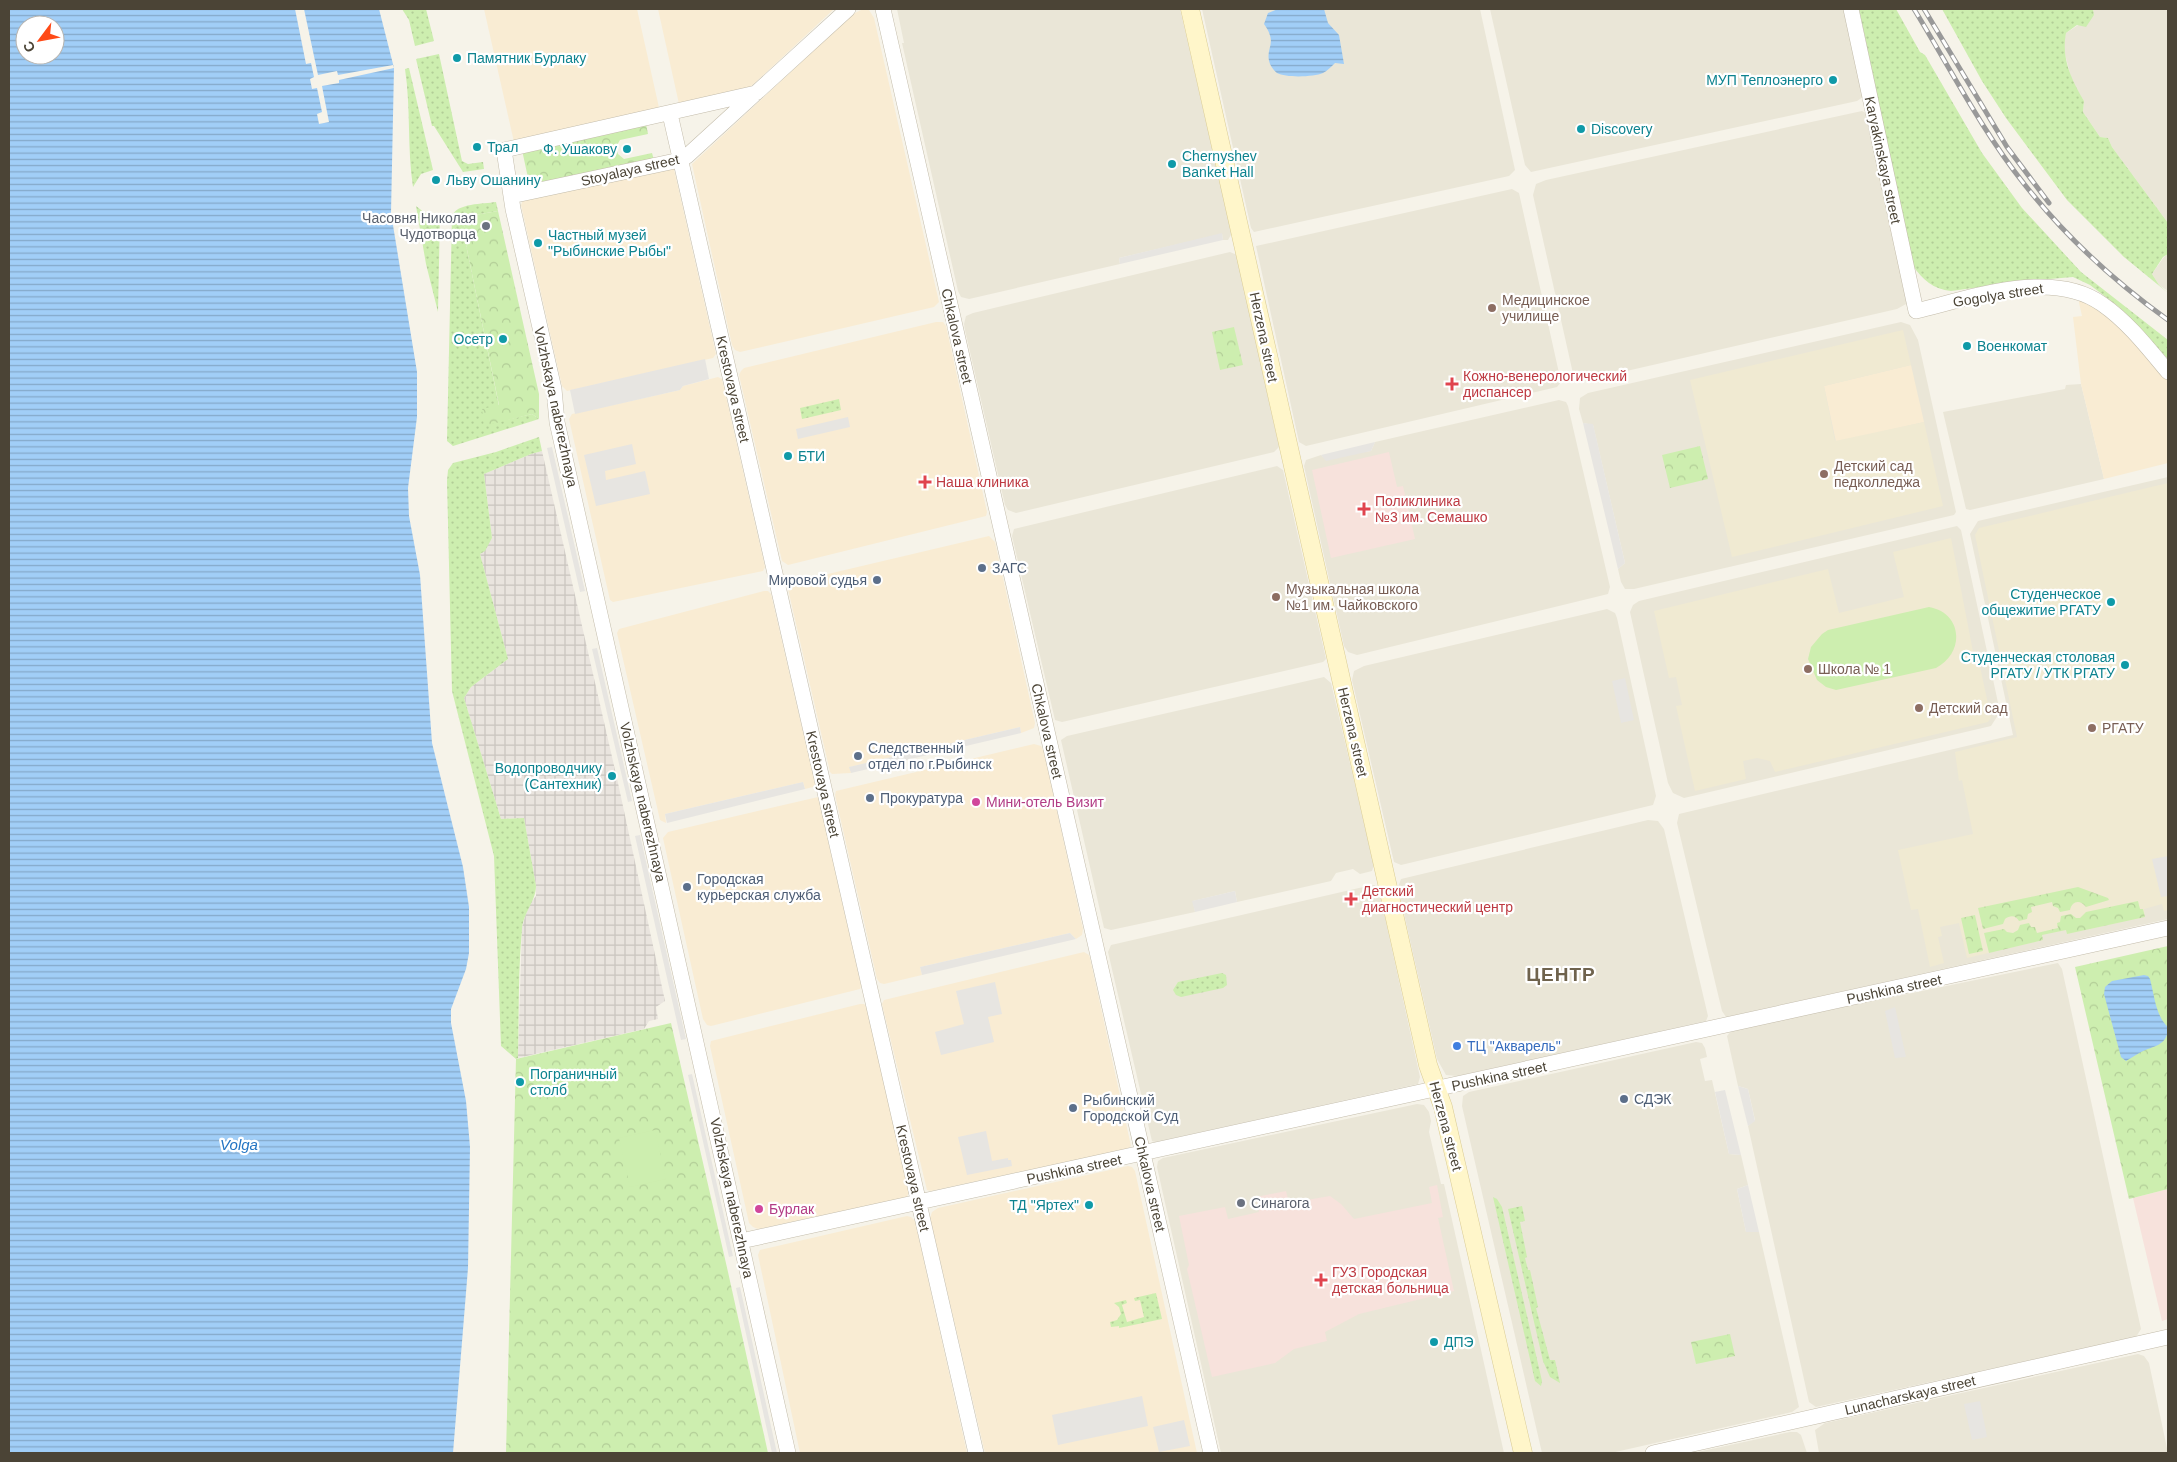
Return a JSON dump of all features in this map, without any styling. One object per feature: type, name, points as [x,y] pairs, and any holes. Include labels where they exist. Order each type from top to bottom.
[{"type":"main road","name":"Herzena street","points":[[1190,9],[1428,1065],[1443,1107],[1523,1453]]},
{"type":"street","name":"Stoyalaya street","points":[[511,196],[680,160],[692,152],[848,9]]},
{"type":"street","name":"Chkalova street","points":[[883,9],[1211,1453]]},
{"type":"street","name":"Karyakinskaya street","points":[[1851,9],[1916,310]]},
{"type":"street","name":"Stoyalaya street","points":[[504,150],[670,114],[756,93]]},
{"type":"street","name":"Krestovaya street","points":[[670,114],[976,1453]]},
{"type":"street","name":"Volzhskaya naberezhnaya","points":[[504,150],[511,196],[556,406],[557,422],[788,1453]]},
{"type":"street","name":"Gogolya street","points":[[1916,310],[1976,296],[2020,289],[2045,287],[2068,289],[2088,296],[2113,313],[2142,341],[2168,372]]},
{"type":"street","name":"Pushkina street","points":[[741,1241],[919,1204],[2168,928]]},
{"type":"street","name":"Lunacharskaya street","points":[[1653,1453],[2168,1337]]},
{"type":"shaded area","points":[[484,9],[637,9],[660,112],[514,142]]},
{"type":"shaded area","points":[[658,9],[834,9],[745,92],[679,104]]},
{"type":"shaded area","points":[[897,9],[1180,9],[1232,233],[1228,240],[1223,240],[1222,234],[1119,258],[1120,264],[969,299],[961,297],[958,291],[902,43],[904,43]]},
{"type":"shaded area","points":[[1202,9],[1480,9],[1515,170],[1509,176],[1254,232],[1251,228]]},
{"type":"shaded area","points":[[1490,9],[1845,9],[1863,97],[1857,101],[1531,172],[1525,165]]},
{"type":"shaded area","points":[[2093,9],[2168,9],[2168,223],[2112,147],[2108,138],[2100,137],[2083,112],[2084,101],[2072,82],[2063,46],[2066,33],[2094,15]]},
{"type":"shaded area","points":[[861,10],[869,10],[874,18],[939,302],[934,307],[740,352],[735,350],[732,345],[692,164],[853,14]]},
{"type":"shaded area","points":[[1862,111],[1866,113],[1908,302],[1906,304],[1897,309],[1583,381],[1574,378],[1533,195],[1536,184],[1546,180]]},
{"type":"shaded area","points":[[670,167],[674,169],[716,354],[713,358],[567,391],[562,386],[521,205],[523,200]]},
{"type":"shaded area","points":[[1512,189],[1519,193],[1561,382],[1557,387],[1306,446],[1299,442],[1256,246]]},
{"type":"shaded area","points":[[1222,233],[1223,240],[1120,264],[1119,258]]},
{"type":"shaded area","points":[[1230,252],[1237,255],[1279,447],[1274,452],[1016,513],[1008,510],[1005,505],[965,330],[966,316]]},
{"type":"shaded area","points":[[2168,254],[2168,291],[2159,285],[2152,274]]},
{"type":"shaded area","points":[[2078,298],[2097,308],[2121,328],[2168,381],[2168,463],[2104,479],[2081,384],[2073,317],[2082,316]]},
{"type":"shaded area","points":[[936,322],[943,322],[946,326],[987,512],[986,516],[788,565],[782,561],[739,375],[741,371],[744,368]]},
{"type":"shaded area","points":[[1901,322],[1910,325],[1918,340],[1956,512],[1954,515],[1634,589],[1625,589],[1618,569],[1625,563],[1593,425],[1583,423],[1579,409],[1580,398],[1588,393]]},
{"type":"shaded area","name":"Детский сад педколледжа","points":[[1903,330],[1911,365],[1824,386],[1835,441],[1924,422],[1943,506],[1732,557],[1690,380]]},
{"type":"shaded area","points":[[705,359],[709,379],[683,386],[680,390],[575,414],[570,390]]},
{"type":"shaded area","points":[[1911,365],[1924,422],[1836,442],[1824,386]]},
{"type":"shaded area","points":[[718,377],[722,379],[765,567],[763,571],[613,602],[610,600],[569,419],[572,414],[680,390],[683,386]]},
{"type":"shaded area","points":[[2081,384],[2104,479],[1970,510],[1966,509],[1943,412],[2065,389],[2066,385]]},
{"type":"shaded area","points":[[1559,400],[1566,402],[1568,406],[1610,587],[1608,594],[1357,655],[1348,652],[1344,646],[1304,466],[1306,460],[1321,455],[1323,457],[1371,451],[1375,442]]},
{"type":"shaded area","points":[[848,417],[850,427],[798,439],[796,429]]},
{"type":"shaded area","points":[[1583,423],[1593,424],[1625,563],[1618,569]]},
{"type":"shaded area","points":[[1375,442],[1371,451],[1326,461],[1321,455]]},
{"type":"shaded area","points":[[632,444],[636,464],[605,471],[606,480],[645,471],[650,494],[596,506],[584,455]]},
{"type":"shaded area","points":[[552,447],[585,591],[580,592],[547,448]]},
{"type":"shaded area","points":[[542,451],[618,783],[665,1001],[656,1007],[658,1019],[649,1021],[644,1029],[518,1058],[522,927],[528,906],[536,896],[536,886],[524,818],[501,819],[464,698],[471,687],[508,659],[480,554],[492,538],[484,474]]},
{"type":"shaded area","name":"Поликлиника №3 им. Семашко","points":[[1389,452],[1397,487],[1403,486],[1415,539],[1331,558],[1312,470]]},
{"type":"shaded area","points":[[1277,466],[1283,470],[1326,659],[1323,662],[1062,722],[1055,720],[1012,536],[1014,529]]},
{"type":"shaded area","name":"РГАТУ","points":[[2168,477],[2168,919],[1726,1017],[1722,1011],[1677,823],[1679,814],[2013,735],[1970,534],[1978,521]]},
{"type":"shaded area","name":"РГАТУ","points":[[2168,483],[2168,910],[2164,911],[2162,904],[2144,909],[2145,917],[2067,934],[2066,930],[2042,935],[2043,940],[1967,958],[1959,923],[1940,927],[1942,936],[1938,937],[1944,963],[1930,967],[1918,909],[1911,910],[1898,850],[1973,834],[1962,780],[1959,781],[1955,752],[2017,737],[1975,535],[1979,528]]},
{"type":"shaded area","name":"Школа № 1","points":[[1957,526],[1961,530],[2000,712],[1991,726],[1684,798],[1673,793],[1668,783],[1630,612],[1633,605],[1639,601]]},
{"type":"shaded area","points":[[989,536],[995,542],[1035,723],[1034,728],[1021,733],[1020,727],[850,767],[851,773],[832,774],[788,589],[794,582]]},
{"type":"shaded area","name":"Школа № 1","points":[[1951,538],[1975,662],[1979,662],[1991,718],[1988,722],[1775,772],[1770,761],[1757,758],[1743,761],[1746,779],[1695,791],[1676,706],[1682,705],[1676,677],[1669,678],[1654,611],[1828,569],[1839,613],[1904,597],[1893,552]]},
{"type":"shaded area","points":[[768,591],[771,594],[815,784],[813,787],[805,789],[803,782],[665,814],[666,823],[660,820],[617,633],[619,629]]},
{"type":"shaded area","points":[[1607,609],[1615,613],[1617,618],[1656,796],[1653,805],[1401,865],[1394,862],[1352,680],[1354,671],[1364,666]]},
{"type":"shaded area","points":[[597,648],[632,801],[628,802],[592,649]]},
{"type":"shaded area","points":[[1324,677],[1331,683],[1374,865],[1372,871],[1360,874],[1353,869],[1336,873],[1331,881],[1237,902],[1235,891],[1193,901],[1195,912],[1111,930],[1104,928],[1061,740],[1067,736]]},
{"type":"shaded area","points":[[1625,678],[1634,720],[1621,723],[1612,681]]},
{"type":"shaded area","points":[[1020,727],[1021,733],[851,773],[849,767]]},
{"type":"shaded area","points":[[1034,744],[1041,746],[1044,752],[1083,929],[1082,935],[1076,939],[1070,933],[920,967],[922,975],[884,984],[880,983],[877,979],[835,795],[836,791]]},
{"type":"shaded area","points":[[803,782],[805,789],[667,823],[665,814]]},
{"type":"shaded area","points":[[818,797],[861,985],[860,989],[711,1026],[707,1025],[703,1019],[663,838],[668,832]]},
{"type":"shaded area","points":[[1648,820],[1658,821],[1664,829],[1708,1016],[1706,1021],[1457,1076],[1446,1075],[1437,1059],[1398,887],[1401,879]]},
{"type":"shaded area","points":[[640,835],[686,1039],[681,1040],[635,836]]},
{"type":"shaded area","points":[[2168,856],[2168,896],[2161,897],[2152,859]]},
{"type":"shaded area","points":[[1375,885],[1379,890],[1420,1077],[1418,1084],[1155,1142],[1152,1141],[1108,952],[1111,945]]},
{"type":"shaded area","points":[[1235,891],[1237,902],[1195,912],[1192,901]]},
{"type":"shaded area","points":[[1070,933],[1076,939],[922,975],[920,967]]},
{"type":"shaded area","points":[[1084,952],[1090,958],[1131,1146],[1127,1149],[931,1191],[927,1190],[882,1004],[884,1000]]},
{"type":"shaded area","points":[[2058,963],[2062,969],[2141,1329],[2136,1337],[1816,1407],[1809,1402],[1748,1126],[1755,1120],[1748,1089],[1738,1086],[1727,1036],[1732,1030]]},
{"type":"shaded area","points":[[995,982],[1002,1014],[988,1017],[994,1042],[941,1055],[935,1032],[964,1024],[956,991]]},
{"type":"shaded area","points":[[864,1004],[867,1008],[909,1191],[907,1197],[758,1229],[753,1227],[749,1223],[710,1046],[711,1041]]},
{"type":"shaded area","points":[[1895,1007],[1906,1057],[1895,1058],[1885,1011]]},
{"type":"shaded area","points":[[1696,1042],[1702,1043],[1705,1048],[1707,1057],[1700,1059],[1705,1081],[1712,1080],[1729,1154],[1741,1155],[1748,1185],[1737,1189],[1746,1232],[1759,1232],[1799,1407],[1792,1412],[1611,1453],[1542,1453],[1462,1106],[1463,1096],[1469,1092]]},
{"type":"shaded area","points":[[692,1074],[733,1256],[729,1257],[688,1075]]},
{"type":"shaded area","points":[[1738,1086],[1748,1089],[1755,1121],[1748,1126]]},
{"type":"shaded area","points":[[1725,1090],[1741,1155],[1729,1154],[1715,1092]]},
{"type":"shaded area","points":[[1417,1104],[1424,1105],[1429,1112],[1431,1121],[1429,1132],[1441,1184],[1444,1184],[1504,1453],[1221,1453],[1157,1167],[1158,1161],[1163,1158]]},
{"type":"shaded area","points":[[986,1131],[992,1161],[1008,1158],[1008,1160],[1011,1160],[1012,1166],[967,1175],[958,1137]]},
{"type":"shaded area","points":[[1128,1166],[1132,1167],[1135,1171],[1197,1453],[985,1453],[930,1218],[932,1212],[938,1208]]},
{"type":"shaded area","name":"ГУЗ Городская детская больница","points":[[1437,1185],[1443,1217],[1438,1218],[1454,1291],[1359,1314],[1325,1332],[1327,1341],[1294,1349],[1275,1363],[1212,1377],[1187,1269],[1189,1265],[1179,1216],[1225,1207],[1228,1219],[1259,1212],[1256,1197],[1286,1191],[1289,1203],[1330,1196],[1341,1204],[1354,1219],[1432,1203],[1429,1187]]},
{"type":"shaded area","points":[[1748,1185],[1759,1232],[1746,1232],[1737,1189]]},
{"type":"shaded area","points":[[2168,1189],[2168,1319],[2162,1321],[2133,1198]]},
{"type":"shaded area","points":[[907,1216],[915,1221],[967,1453],[800,1453],[758,1255],[760,1250]]},
{"type":"shaded area","points":[[740,1287],[777,1453],[772,1453],[736,1288]]},
{"type":"shaded area","points":[[2138,1354],[2144,1356],[2149,1363],[2168,1453],[1819,1453],[1815,1430],[1825,1423]]},
{"type":"shaded area","points":[[1142,1396],[1148,1426],[1058,1445],[1052,1415]]},
{"type":"shaded area","points":[[1980,1401],[1987,1437],[1972,1440],[1964,1404]]},
{"type":"shaded area","points":[[1184,1420],[1190,1446],[1159,1452],[1153,1427]]},
{"type":"shaded area","points":[[1797,1432],[1801,1435],[1807,1453],[1693,1453]]},
{"type":"green space","points":[[402,9],[426,9],[434,41],[415,46],[409,20]]},
{"type":"green space","points":[[1859,9],[1896,9],[1982,153],[2022,208],[2081,272],[2168,340],[2168,359],[2119,307],[2090,285],[2073,277],[1951,291],[1934,286],[1921,276],[1913,266]]},
{"type":"green space","points":[[1942,9],[2093,9],[2094,15],[2086,27],[2077,25],[2066,33],[2065,51],[2068,68],[2084,101],[2083,112],[2100,137],[2108,138],[2112,147],[2168,223],[2168,254],[2163,257],[2152,274],[2159,285],[2168,293],[2124,257],[2067,200],[2006,118],[1982,81]]},
{"type":"green space","points":[[439,54],[462,161],[468,164],[483,162],[484,169],[463,172],[434,126],[432,126],[416,59]]},
{"type":"green space","points":[[409,68],[433,170],[421,174],[413,187],[405,69]]},
{"type":"green space","points":[[646,124],[648,134],[620,140],[616,147],[618,154],[624,159],[652,153],[654,160],[530,187],[522,150]]},
{"type":"green space","points":[[496,202],[498,211],[469,216],[463,230],[499,406],[484,425],[532,414],[539,419],[453,446],[447,441],[452,216],[465,206]]},
{"type":"green space","points":[[416,206],[425,213],[440,215],[438,312],[426,264]]},
{"type":"green space","points":[[498,211],[539,394],[539,419],[532,414],[484,426],[482,409],[499,405],[463,230],[469,216]]},
{"type":"green space","points":[[1234,327],[1243,365],[1220,370],[1212,332]]},
{"type":"green space","points":[[839,399],[841,410],[802,419],[800,408]]},
{"type":"green space","points":[[539,437],[542,451],[484,474],[492,538],[485,551],[480,554],[508,659],[471,687],[464,698],[501,819],[524,818],[536,886],[534,897],[522,929],[519,977],[518,1058],[516,1059],[501,1046],[494,856],[452,691],[447,481],[448,470],[453,463],[496,452]]},
{"type":"green space","points":[[1700,446],[1708,479],[1670,488],[1662,455]]},
{"type":"green space","points":[[1929,607],[1949,617],[1954,625],[1956,634],[1952,653],[1936,668],[1836,690],[1826,687],[1817,680],[1808,659],[1811,647],[1828,630]]},
{"type":"green space","points":[[2078,887],[2109,900],[2086,907],[2076,902],[2070,910],[2060,912],[2058,908],[2053,906],[2052,902],[2031,907],[2032,912],[2028,914],[2027,919],[2019,921],[2011,916],[2005,919],[2003,924],[1983,929],[1978,908]]},
{"type":"green space","points":[[2138,901],[2145,917],[2067,934],[2066,930],[2042,935],[2043,940],[1989,953],[1984,933],[2004,929],[2007,932],[2013,933],[2018,930],[2020,925],[2029,923],[2031,927],[2035,927],[2037,933],[2058,928],[2057,923],[2060,922],[2061,916],[2071,914],[2076,918],[2080,918],[2086,912]]},
{"type":"green space","points":[[1975,915],[1983,951],[1969,954],[1961,918]]},
{"type":"green space","points":[[2168,946],[2168,1189],[2129,1199],[2075,967]]},
{"type":"green space","points":[[1222,973],[1226,975],[1227,985],[1223,988],[1181,997],[1176,995],[1173,990],[1178,982]]},
{"type":"green space","points":[[671,1023],[768,1453],[506,1453],[516,1059]]},
{"type":"green space","points":[[655,1130],[666,1179],[630,1187],[619,1138]]},
{"type":"green space","points":[[1493,1197],[1497,1199],[1502,1207],[1542,1381],[1541,1386],[1535,1381]]},
{"type":"green space","points":[[1522,1206],[1525,1221],[1520,1222],[1527,1257],[1525,1258],[1528,1270],[1530,1270],[1538,1307],[1536,1308],[1550,1360],[1555,1360],[1560,1383],[1550,1377],[1543,1361],[1508,1209]]},
{"type":"green space","points":[[1156,1293],[1162,1319],[1119,1328],[1119,1326],[1111,1327],[1110,1322],[1117,1320],[1121,1314],[1119,1307],[1114,1303],[1126,1300],[1127,1303],[1122,1305],[1127,1322],[1144,1317],[1140,1300],[1135,1301],[1134,1298]]},
{"type":"green space","points":[[1730,1334],[1735,1356],[1696,1364],[1691,1342]]},
{"type":"water","name":"Volga","points":[[9,9],[379,9],[394,68],[391,213],[417,372],[417,417],[408,488],[409,516],[420,575],[432,743],[463,867],[469,907],[469,953],[466,969],[451,1009],[451,1023],[466,1101],[470,1147],[468,1268],[453,1453],[9,1453]]},
{"type":"water","points":[[1278,9],[1324,9],[1328,23],[1339,35],[1344,64],[1335,63],[1324,72],[1313,75],[1293,76],[1281,75],[1276,72],[1270,64],[1271,41],[1264,24],[1268,13]]},
{"type":"water","points":[[2144,975],[2150,979],[2158,1011],[2168,1027],[2167,1033],[2163,1042],[2126,1061],[2121,1057],[2104,994],[2105,987],[2112,981]]},
{"type":"pier","points":[[295,9],[304,9],[318,75],[337,71],[338,75],[393,65],[394,68],[339,80],[339,83],[322,86],[329,122],[319,124],[317,114],[322,112],[317,88],[312,89],[310,79],[314,77],[311,63],[306,64]]},
{"type":"railway","points":[[1914,9],[1980,121],[2025,185],[2057,223],[2092,258],[2168,320]]},
{"type":"railway","points":[[1924,9],[2007,147],[2049,203]]},
{"type":"place","name":"Памятник Бурлаку","points":[[457,58]]},
{"type":"place","name":"МУП Теплоэнерго","points":[[1833,80]]},
{"type":"place","name":"Discovery","points":[[1581,129]]},
{"type":"place","name":"Трал","points":[[477,147]]},
{"type":"place","name":"Ф. Ушакову","points":[[627,149]]},
{"type":"place","name":"Chernyshev Banket Hall","points":[[1172,164]]},
{"type":"place","name":"Льву Ошанину","points":[[436,180]]},
{"type":"place","name":"Часовня Николая Чудотворца","points":[[486,226]]},
{"type":"place","name":"Частный музей \"Рыбинские Рыбы\"","points":[[538,243]]},
{"type":"place","name":"Медицинское училище","points":[[1492,308]]},
{"type":"place","name":"Осетр","points":[[503,339]]},
{"type":"place","name":"Военкомат","points":[[1967,346]]},
{"type":"place","name":"Кожно-венерологический диспансер","points":[[1452,384]]},
{"type":"place","name":"БТИ","points":[[788,456]]},
{"type":"place","name":"Детский сад педколледжа","points":[[1824,474]]},
{"type":"place","name":"Наша клиника","points":[[925,482]]},
{"type":"place","name":"Поликлиника №3 им. Семашко","points":[[1364,509]]},
{"type":"place","name":"ЗАГС","points":[[982,568]]},
{"type":"place","name":"Мировой судья","points":[[877,580]]},
{"type":"place","name":"Музыкальная школа №1 им. Чайковского","points":[[1276,597]]},
{"type":"place","name":"Студенческое общежитие РГАТУ","points":[[2111,602]]},
{"type":"place","name":"Студенческая столовая РГАТУ / УТК РГАТУ","points":[[2125,665]]},
{"type":"place","name":"Школа № 1","points":[[1808,669]]},
{"type":"place","name":"Детский сад","points":[[1919,708]]},
{"type":"place","name":"РГАТУ","points":[[2092,728]]},
{"type":"place","name":"Следственный отдел по г.Рыбинск","points":[[858,756]]},
{"type":"place","name":"Водопроводчику (Сантехник)","points":[[612,776]]},
{"type":"place","name":"Прокуратура","points":[[870,798]]},
{"type":"place","name":"Мини-отель Визит","points":[[976,802]]},
{"type":"place","name":"Городская курьерская служба","points":[[687,887]]},
{"type":"place","name":"Детский диагностический центр","points":[[1351,899]]},
{"type":"place","name":"ТЦ \"Акварель\"","points":[[1457,1046]]},
{"type":"place","name":"Пограничный столб","points":[[520,1082]]},
{"type":"place","name":"СДЭК","points":[[1624,1099]]},
{"type":"place","name":"Рыбинский Городской Суд","points":[[1073,1108]]},
{"type":"place","name":"Синагога","points":[[1241,1203]]},
{"type":"place","name":"ТД \"Яртех\"","points":[[1089,1205]]},
{"type":"place","name":"Бурлак","points":[[759,1209]]},
{"type":"place","name":"ГУЗ Городская детская больница","points":[[1321,1280]]},
{"type":"place","name":"ДПЭ","points":[[1434,1342]]},
{"type":"district","name":"ЦЕНТР","points":[[1561,974]]}]
